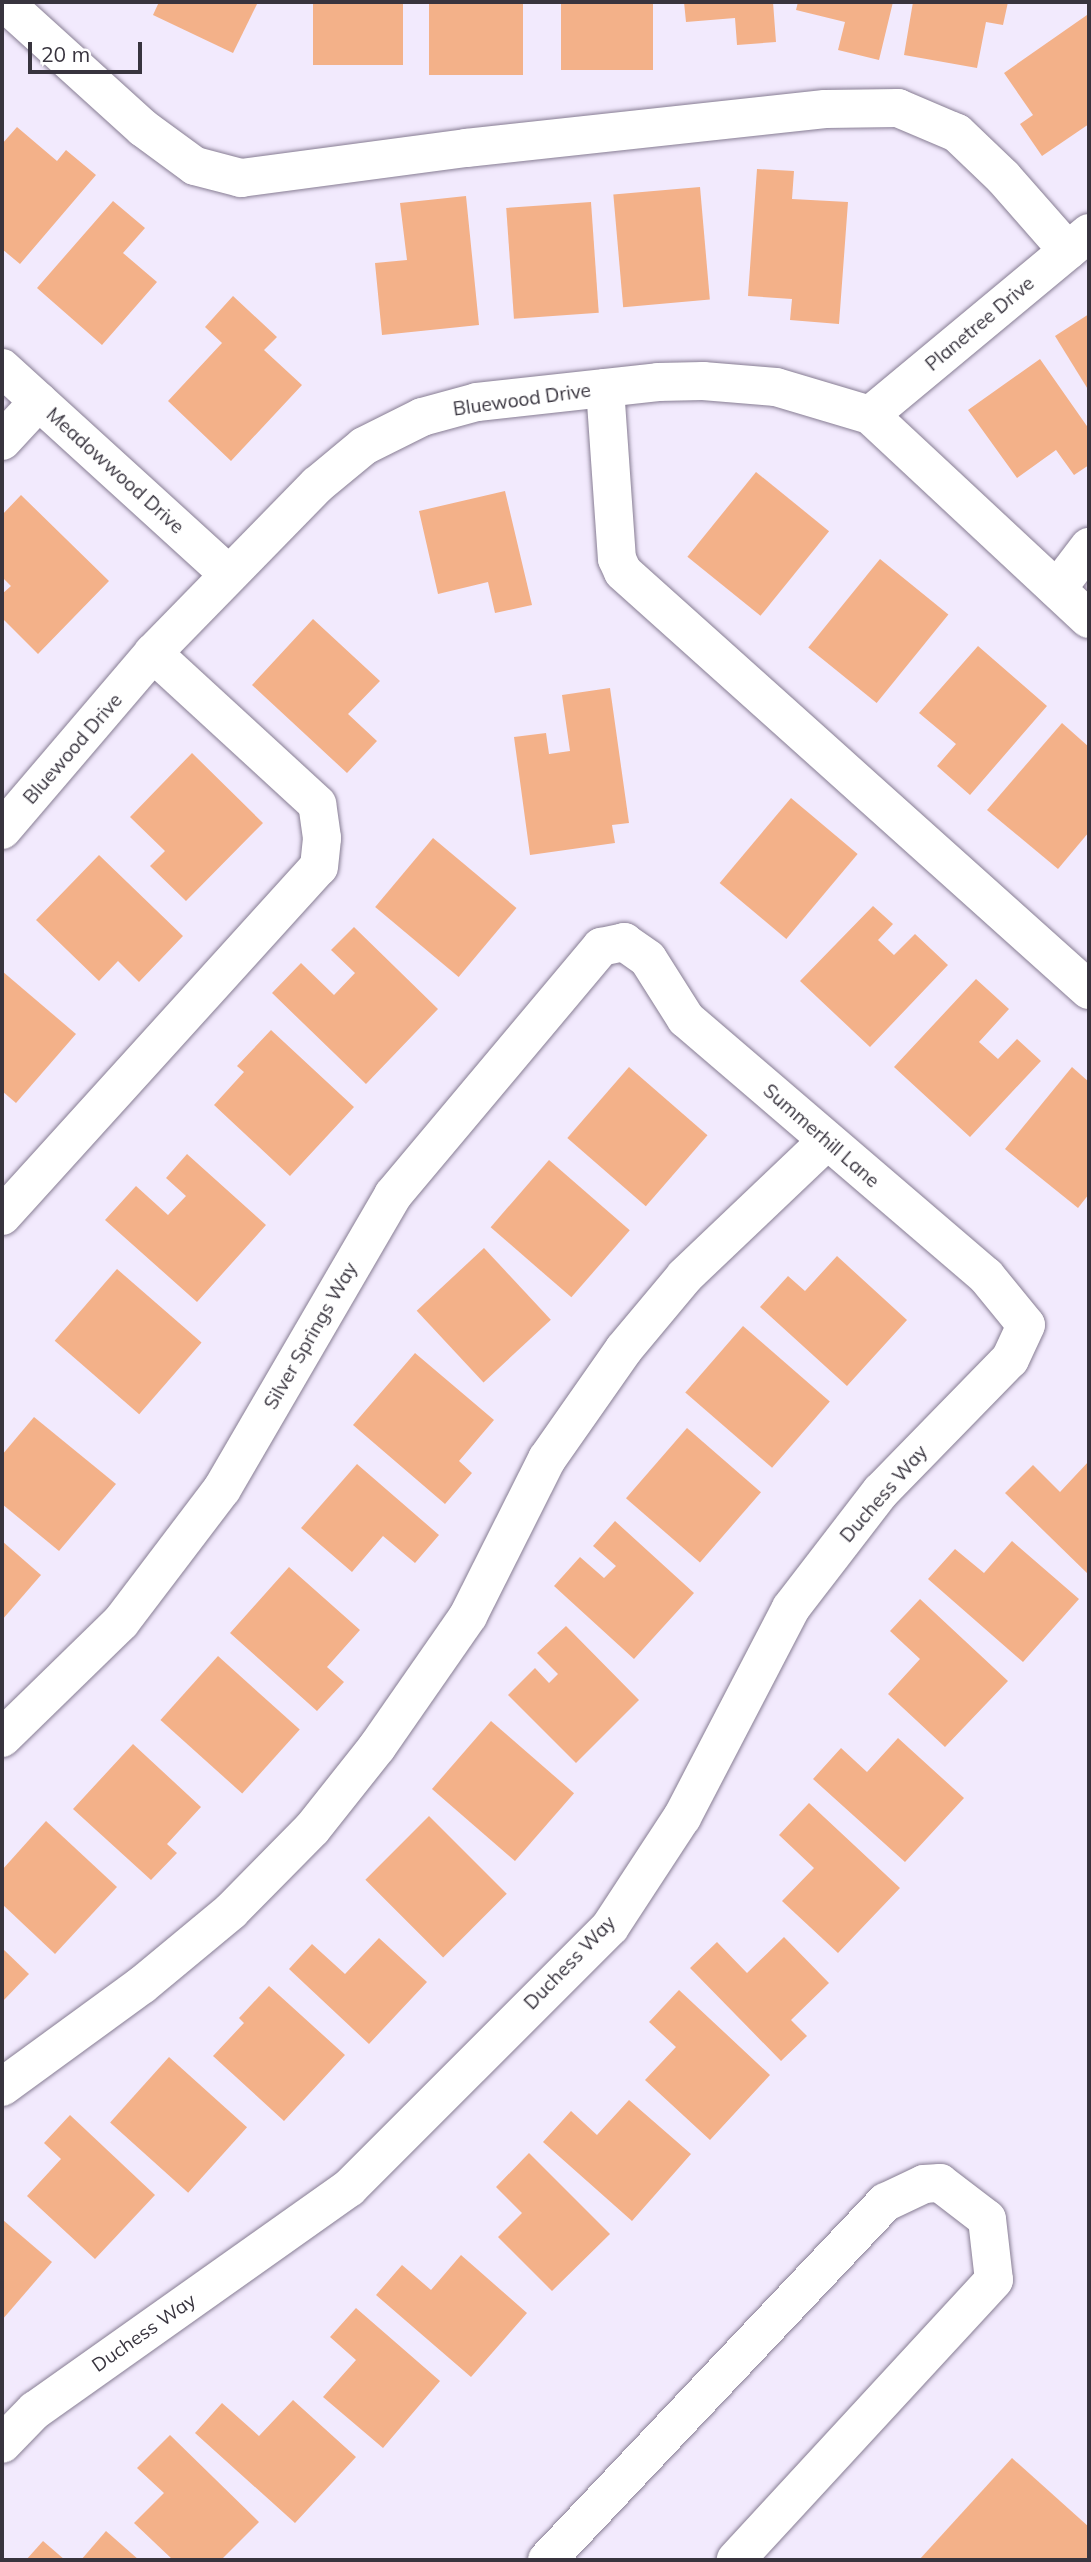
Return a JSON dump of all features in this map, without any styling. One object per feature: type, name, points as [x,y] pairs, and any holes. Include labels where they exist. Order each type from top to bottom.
[{"type":"street","points":[[4,2],[143,128],[195,166],[241,178],[466,148],[825,109],[898,108],[957,133],[1078,242]]},
{"type":"street","name":"Planetree Drive","points":[[870,415],[1078,242]]},
{"type":"street","name":"Meadowwood Drive","points":[[2,368],[228,574]]},
{"type":"street","name":"Bluewood Drive","points":[[2,830],[153,653],[317,485],[364,446],[422,416],[477,402],[703,381],[776,387],[870,415],[1089,619]]},
{"type":"street","points":[[605,388],[617,559],[623,572],[1089,990]]},
{"type":"street","points":[[2,441],[39,401]]},
{"type":"street","points":[[1057,589],[1089,547]]},
{"type":"street","points":[[2,1216],[319,867],[322,838],[317,804],[153,653]]},
{"type":"street","name":"Summerhill Lane","points":[[624,942],[648,959],[686,1019],[986,1276],[1026,1325]]},
{"type":"street","name":"Silver Springs Way","points":[[2,1738],[121,1622],[222,1489],[393,1195],[601,947],[624,942]]},
{"type":"street","points":[[2,2087],[142,1985],[211,1928],[312,1829],[377,1747],[468,1616],[547,1458],[624,1349],[685,1276],[827,1141]]},
{"type":"street","name":"Duchess Way","points":[[2,2444],[35,2410],[349,2188],[610,1927],[682,1817],[791,1608],[881,1491],[1010,1359],[1026,1325]]},
{"type":"street","points":[[547,2560],[886,2202],[924,2184],[940,2183],[987,2219],[995,2254],[994,2280],[736,2560]]},
{"type":"building","points":[[159,2],[258,2],[233,53],[153,15]]},
{"type":"building","points":[[313,2],[403,2],[403,65],[313,65]]},
{"type":"building","points":[[429,2],[523,2],[523,75],[429,75]]},
{"type":"building","points":[[561,2],[653,2],[653,70],[561,70]]},
{"type":"building","points":[[684,2],[773,2],[776,42],[737,45],[735,18],[686,22]]},
{"type":"building","points":[[798,2],[893,2],[879,60],[838,50],[845,22],[796,10]]},
{"type":"building","points":[[913,2],[1008,2],[1003,25],[986,22],[977,68],[904,55]]},
{"type":"building","points":[[1087,15],[1089,124],[1042,156],[1020,124],[1033,115],[1004,73]]},
{"type":"building","points":[[17,127],[57,161],[66,150],[96,175],[20,264],[2,249],[2,144]]},
{"type":"building","points":[[757,169],[794,171],[792,199],[848,202],[839,324],[790,320],[792,299],[748,296]]},
{"type":"building","points":[[700,187],[710,300],[623,307],[613,195]]},
{"type":"building","points":[[466,196],[479,325],[382,335],[375,263],[407,260],[400,203]]},
{"type":"building","points":[[113,201],[145,228],[123,253],[157,282],[102,345],[37,288]]},
{"type":"building","points":[[591,202],[599,313],[514,319],[506,208]]},
{"type":"building","points":[[233,296],[277,337],[264,350],[302,385],[231,461],[168,401],[222,343],[205,327]]},
{"type":"building","points":[[1089,314],[1089,391],[1055,336]]},
{"type":"building","points":[[1040,359],[1089,429],[1089,465],[1074,475],[1056,450],[1017,478],[968,410]]},
{"type":"building","points":[[756,472],[829,531],[760,616],[687,557]]},
{"type":"building","points":[[505,491],[532,605],[495,613],[488,582],[438,594],[419,511]]},
{"type":"building","points":[[21,495],[109,581],[38,654],[2,618],[2,594],[11,586],[2,577],[2,515]]},
{"type":"building","points":[[880,559],[948,614],[877,703],[808,648]]},
{"type":"building","points":[[313,619],[380,681],[348,714],[377,741],[347,773],[252,685]]},
{"type":"building","points":[[978,646],[1047,706],[970,795],[937,766],[956,744],[919,713]]},
{"type":"building","points":[[610,688],[629,823],[612,825],[615,843],[530,855],[514,737],[546,733],[549,754],[570,751],[562,695]]},
{"type":"building","points":[[1062,723],[1089,747],[1089,832],[1058,869],[987,810]]},
{"type":"building","points":[[192,753],[263,823],[186,901],[150,866],[165,851],[130,817]]},
{"type":"building","points":[[791,798],[858,854],[786,939],[720,883]]},
{"type":"building","points":[[433,838],[516,908],[459,977],[375,907]]},
{"type":"building","points":[[99,855],[183,936],[139,982],[118,961],[99,981],[36,920]]},
{"type":"building","points":[[873,906],[893,924],[878,940],[894,955],[915,934],[948,965],[870,1047],[800,981]]},
{"type":"building","points":[[354,927],[438,1009],[366,1084],[272,993],[301,963],[334,995],[355,973],[331,950]]},
{"type":"building","points":[[2,971],[76,1034],[16,1103],[2,1091]]},
{"type":"building","points":[[976,979],[1009,1009],[979,1042],[998,1059],[1017,1039],[1041,1061],[970,1137],[894,1067]]},
{"type":"building","points":[[271,1030],[354,1107],[290,1176],[214,1105],[244,1072],[237,1066]]},
{"type":"building","points":[[629,1067],[707,1135],[646,1206],[567,1138]]},
{"type":"building","points":[[1072,1067],[1089,1082],[1089,1194],[1078,1208],[1005,1149]]},
{"type":"building","points":[[187,1154],[266,1225],[197,1302],[105,1220],[136,1186],[168,1215],[186,1196],[166,1178]]},
{"type":"building","points":[[549,1160],[630,1230],[571,1297],[491,1227]]},
{"type":"building","points":[[484,1248],[551,1320],[484,1382],[417,1311]]},
{"type":"building","points":[[837,1256],[907,1320],[847,1386],[760,1307],[788,1276],[805,1291]]},
{"type":"building","points":[[117,1269],[202,1342],[139,1414],[55,1341]]},
{"type":"building","points":[[743,1326],[830,1401],[772,1468],[685,1392]]},
{"type":"building","points":[[415,1353],[494,1420],[459,1461],[472,1473],[445,1504],[353,1425]]},
{"type":"building","points":[[34,1417],[116,1484],[59,1551],[2,1504],[2,1455]]},
{"type":"building","points":[[687,1428],[761,1492],[700,1562],[626,1498]]},
{"type":"building","points":[[1089,1461],[1089,1575],[1005,1493],[1033,1465],[1060,1492]]},
{"type":"building","points":[[357,1464],[439,1535],[415,1563],[383,1536],[352,1572],[301,1528]]},
{"type":"building","points":[[615,1521],[694,1593],[634,1659],[554,1586],[580,1557],[604,1578],[616,1566],[593,1546]]},
{"type":"building","points":[[2,1541],[41,1575],[2,1620]]},
{"type":"building","points":[[1012,1541],[1079,1599],[1023,1662],[928,1579],[955,1549],[984,1573]]},
{"type":"building","points":[[289,1567],[360,1630],[327,1667],[344,1682],[317,1711],[230,1633]]},
{"type":"building","points":[[920,1599],[1008,1681],[945,1747],[888,1694],[920,1659],[890,1631]]},
{"type":"building","points":[[566,1626],[639,1700],[576,1763],[508,1695],[535,1668],[549,1683],[558,1674],[537,1653]]},
{"type":"building","points":[[218,1656],[300,1730],[242,1794],[160,1720]]},
{"type":"building","points":[[491,1721],[574,1793],[515,1861],[432,1789]]},
{"type":"building","points":[[898,1738],[964,1798],[905,1862],[813,1779],[841,1748],[867,1772]]},
{"type":"building","points":[[133,1744],[201,1807],[167,1844],[177,1853],[151,1880],[73,1809]]},
{"type":"building","points":[[809,1803],[900,1888],[838,1953],[782,1901],[814,1868],[779,1835]]},
{"type":"building","points":[[429,1816],[507,1894],[443,1957],[365,1880]]},
{"type":"building","points":[[46,1821],[117,1887],[55,1954],[2,1904],[2,1870]]},
{"type":"building","points":[[784,1937],[829,1983],[791,2020],[807,2036],[781,2061],[690,1968],[717,1942],[747,1973]]},
{"type":"building","points":[[379,1938],[427,1982],[369,2044],[289,1969],[312,1944],[345,1974]]},
{"type":"building","points":[[2,1948],[29,1974],[2,2002]]},
{"type":"building","points":[[269,1986],[345,2055],[284,2121],[213,2056],[244,2023],[239,2018]]},
{"type":"building","points":[[679,1990],[770,2075],[710,2140],[645,2080],[676,2047],[649,2022]]},
{"type":"building","points":[[169,2057],[247,2127],[188,2193],[110,2122]]},
{"type":"building","points":[[629,2100],[691,2154],[632,2221],[543,2142],[571,2111],[597,2135]]},
{"type":"building","points":[[70,2115],[155,2195],[95,2259],[27,2196],[61,2159],[44,2143]]},
{"type":"building","points":[[529,2153],[610,2234],[552,2291],[498,2237],[522,2213],[496,2187]]},
{"type":"building","points":[[3,2220],[52,2262],[2,2320],[2,2222]]},
{"type":"building","points":[[461,2255],[527,2313],[471,2377],[376,2295],[402,2265],[431,2290]]},
{"type":"building","points":[[356,2308],[440,2381],[383,2448],[323,2397],[356,2360],[330,2337]]},
{"type":"building","points":[[293,2400],[356,2457],[295,2523],[195,2433],[222,2403],[259,2436]]},
{"type":"building","points":[[170,2435],[259,2522],[221,2560],[173,2560],[134,2523],[164,2493],[137,2468]]},
{"type":"building","points":[[1012,2458],[1089,2527],[1089,2560],[919,2560]]},
{"type":"building","points":[[106,2531],[139,2560],[81,2560]]},
{"type":"building","points":[[43,2541],[65,2560],[26,2560]]}]
